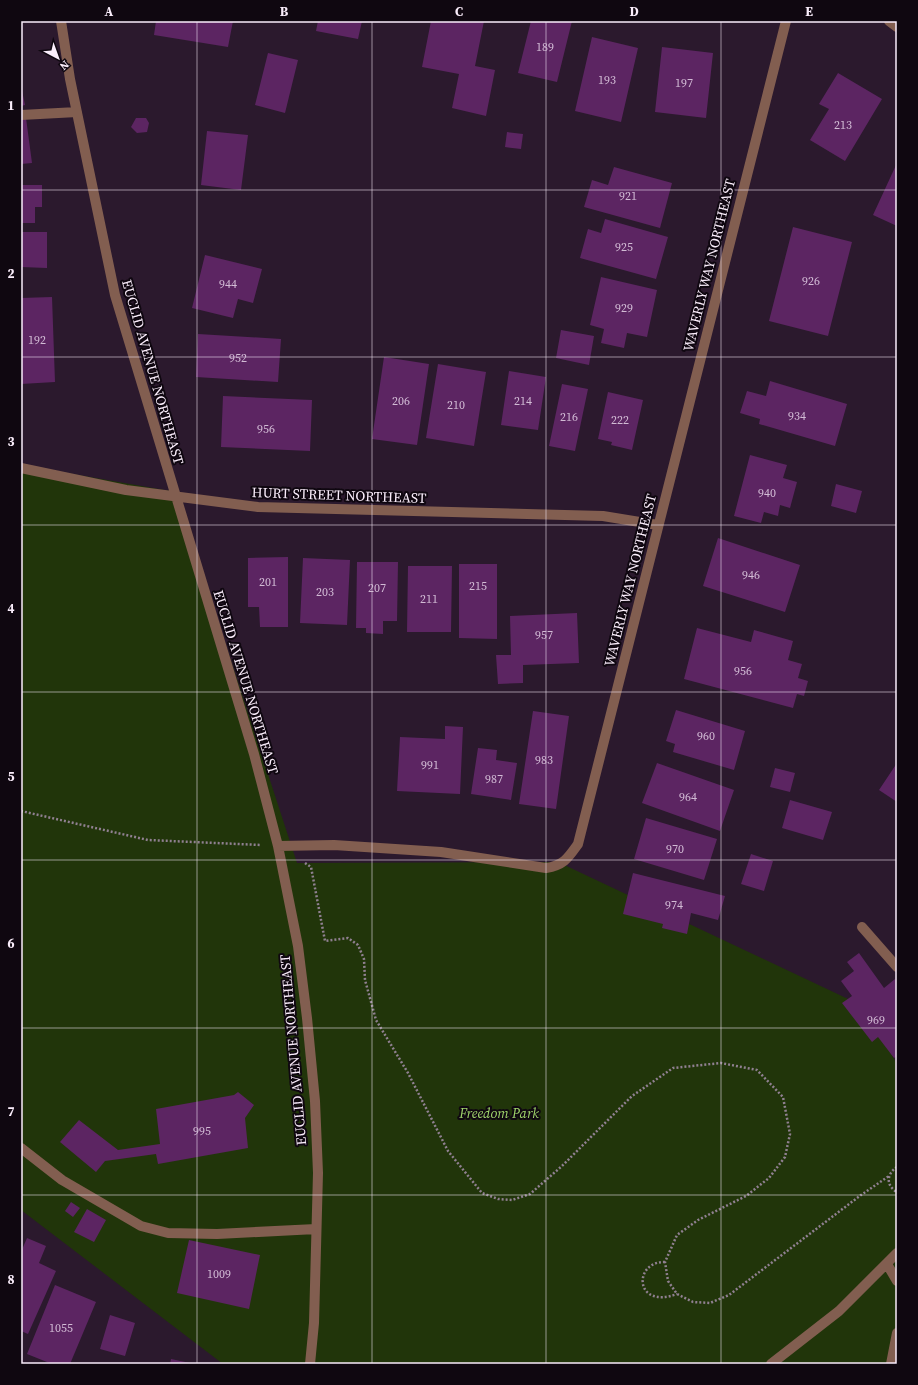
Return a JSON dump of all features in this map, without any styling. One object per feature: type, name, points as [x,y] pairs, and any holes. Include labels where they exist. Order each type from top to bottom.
[{"type":"street","name":"EUCLID AVENUE NORTHEAST","points":[[61,21],[77,112],[115,296],[254,754],[278,846],[298,946],[308,1018],[315,1101],[318,1173],[314,1323],[310,1364]]},
{"type":"street","name":"WAVERLY WAY NORTHEAST","points":[[278,846],[334,845],[441,852],[546,868],[566,860],[578,844],[786,21]]},
{"type":"street","points":[[889,21],[897,27]]},
{"type":"street","points":[[21,115],[77,112]]},
{"type":"street","name":"HURT STREET NORTHEAST","points":[[21,468],[126,490],[258,508],[603,516],[658,525]]},
{"type":"street","points":[[862,927],[897,967]]},
{"type":"street","points":[[21,1148],[62,1180],[141,1226],[168,1233],[217,1234],[316,1230]]},
{"type":"street","points":[[771,1364],[839,1311],[897,1253]]},
{"type":"street","points":[[887,1264],[897,1281]]},
{"type":"street","points":[[891,1364],[897,1333]]},
{"type":"path","points":[[21,811],[148,840],[278,846]]},
{"type":"path","points":[[304,862],[311,867],[325,941],[348,938],[358,946],[364,959],[365,980],[376,1020],[408,1073],[448,1151],[482,1193],[498,1199],[512,1200],[530,1194],[562,1166],[632,1096],[673,1068],[721,1063],[757,1070],[783,1097],[790,1134],[785,1157],[769,1178],[746,1196],[698,1220],[677,1235],[665,1262],[668,1281],[677,1294],[693,1302],[710,1303],[729,1295],[861,1195],[889,1176],[897,1167]]},
{"type":"path","points":[[889,1176],[891,1187],[897,1192]]},
{"type":"path","points":[[665,1262],[658,1262],[649,1266],[643,1274],[643,1284],[647,1292],[653,1297],[661,1299],[677,1294]]},
{"type":"green space","name":"Freedom Park","points":[[21,465],[176,492],[297,863],[558,862],[863,1006],[897,1064],[897,1364],[223,1364],[21,1210]]},
{"type":"building","points":[[156,21],[233,21],[228,47],[154,35]]},
{"type":"building","points":[[318,21],[362,21],[358,39],[316,31]]},
{"type":"building","points":[[431,21],[484,21],[475,66],[495,70],[486,116],[452,108],[459,74],[422,67]]},
{"type":"building","points":[[531,21],[572,21],[557,82],[518,73]]},
{"type":"building","points":[[592,37],[638,48],[621,122],[575,111]]},
{"type":"building","points":[[662,47],[713,53],[706,118],[655,112]]},
{"type":"building","points":[[268,53],[298,60],[285,113],[255,105]]},
{"type":"building","points":[[838,73],[882,99],[845,161],[810,140],[829,109],[819,104]]},
{"type":"building","points":[[21,86],[25,105],[21,106]]},
{"type":"building","points":[[26,118],[32,163],[21,164],[21,119]]},
{"type":"building","points":[[136,118],[146,118],[149,123],[147,132],[137,133],[131,127]]},
{"type":"building","points":[[207,131],[248,135],[241,190],[201,185]]},
{"type":"building","points":[[507,132],[523,134],[521,149],[505,147]]},
{"type":"building","points":[[897,163],[897,226],[873,215]]},
{"type":"building","points":[[614,167],[672,183],[660,228],[584,207],[592,180],[608,185]]},
{"type":"building","points":[[21,185],[42,185],[42,207],[35,207],[35,223],[21,223]]},
{"type":"building","points":[[605,219],[668,237],[656,279],[580,258],[588,229],[601,233]]},
{"type":"building","points":[[793,227],[852,242],[828,336],[769,321]]},
{"type":"building","points":[[21,232],[47,232],[47,268],[21,267]]},
{"type":"building","points":[[205,255],[262,269],[253,303],[238,299],[233,318],[192,308]]},
{"type":"building","points":[[601,277],[657,290],[647,337],[627,333],[624,348],[601,343],[604,329],[590,325]]},
{"type":"building","points":[[52,297],[55,382],[21,384],[21,298]]},
{"type":"building","points":[[561,330],[594,336],[589,365],[556,358]]},
{"type":"building","points":[[198,334],[281,339],[278,382],[196,377]]},
{"type":"building","points":[[384,357],[429,364],[417,445],[372,439]]},
{"type":"building","points":[[438,364],[486,372],[474,446],[426,438]]},
{"type":"building","points":[[509,371],[546,377],[538,430],[501,425]]},
{"type":"building","points":[[770,381],[847,404],[835,446],[759,424],[760,419],[740,413],[747,391],[766,396]]},
{"type":"building","points":[[562,384],[588,389],[575,451],[549,446]]},
{"type":"building","points":[[608,392],[643,400],[632,450],[611,445],[612,442],[598,439]]},
{"type":"building","points":[[223,396],[312,400],[310,451],[221,447]]},
{"type":"building","points":[[750,455],[787,465],[783,478],[797,482],[790,508],[780,505],[778,516],[764,512],[761,523],[734,516]]},
{"type":"building","points":[[836,484],[862,491],[856,513],[831,506]]},
{"type":"building","points":[[718,538],[800,565],[785,612],[703,586]]},
{"type":"building","points":[[288,557],[288,627],[260,627],[259,607],[248,607],[248,558]]},
{"type":"building","points":[[303,558],[350,560],[347,625],[300,623]]},
{"type":"building","points":[[357,562],[398,562],[397,621],[383,621],[383,634],[366,633],[366,628],[356,628]]},
{"type":"building","points":[[459,564],[497,564],[497,639],[459,638]]},
{"type":"building","points":[[408,566],[452,566],[451,632],[407,632]]},
{"type":"building","points":[[577,613],[579,663],[523,665],[523,683],[498,684],[496,655],[511,655],[510,616]]},
{"type":"building","points":[[697,628],[751,642],[754,630],[793,641],[788,660],[802,664],[798,678],[808,681],[804,696],[797,694],[793,708],[684,679]]},
{"type":"building","points":[[676,710],[745,731],[734,770],[673,752],[675,744],[666,741]]},
{"type":"building","points":[[533,711],[569,716],[556,809],[519,804]]},
{"type":"building","points":[[445,726],[463,727],[460,794],[397,791],[400,737],[445,739]]},
{"type":"building","points":[[478,748],[497,750],[496,760],[517,763],[511,800],[471,794]]},
{"type":"building","points":[[657,763],[734,790],[720,831],[642,803]]},
{"type":"building","points":[[897,763],[897,802],[879,790]]},
{"type":"building","points":[[775,768],[795,773],[790,792],[770,787]]},
{"type":"building","points":[[790,800],[832,812],[823,840],[782,828]]},
{"type":"building","points":[[646,818],[717,839],[704,880],[634,859]]},
{"type":"building","points":[[751,854],[773,861],[764,891],[741,884]]},
{"type":"building","points":[[633,873],[725,896],[718,920],[691,913],[687,934],[662,928],[663,924],[623,914]]},
{"type":"building","points":[[859,953],[884,988],[895,979],[897,982],[897,1056],[894,1058],[878,1037],[872,1042],[842,1003],[852,996],[841,981],[854,971],[847,962]]},
{"type":"building","points":[[238,1092],[254,1105],[245,1118],[248,1148],[158,1164],[156,1154],[105,1161],[96,1172],[60,1142],[79,1120],[118,1150],[160,1144],[156,1109],[234,1095]]},
{"type":"building","points":[[71,1202],[80,1208],[73,1217],[65,1211]]},
{"type":"building","points":[[87,1209],[106,1220],[94,1242],[74,1232]]},
{"type":"building","points":[[27,1238],[46,1246],[39,1263],[56,1271],[28,1334],[21,1331],[21,1252]]},
{"type":"building","points":[[189,1240],[260,1255],[249,1309],[177,1293]]},
{"type":"building","points":[[55,1285],[96,1302],[70,1364],[52,1364],[27,1354]]},
{"type":"building","points":[[110,1315],[135,1323],[125,1356],[100,1349]]},
{"type":"building","points":[[171,1359],[190,1363],[190,1364],[170,1364]]}]
